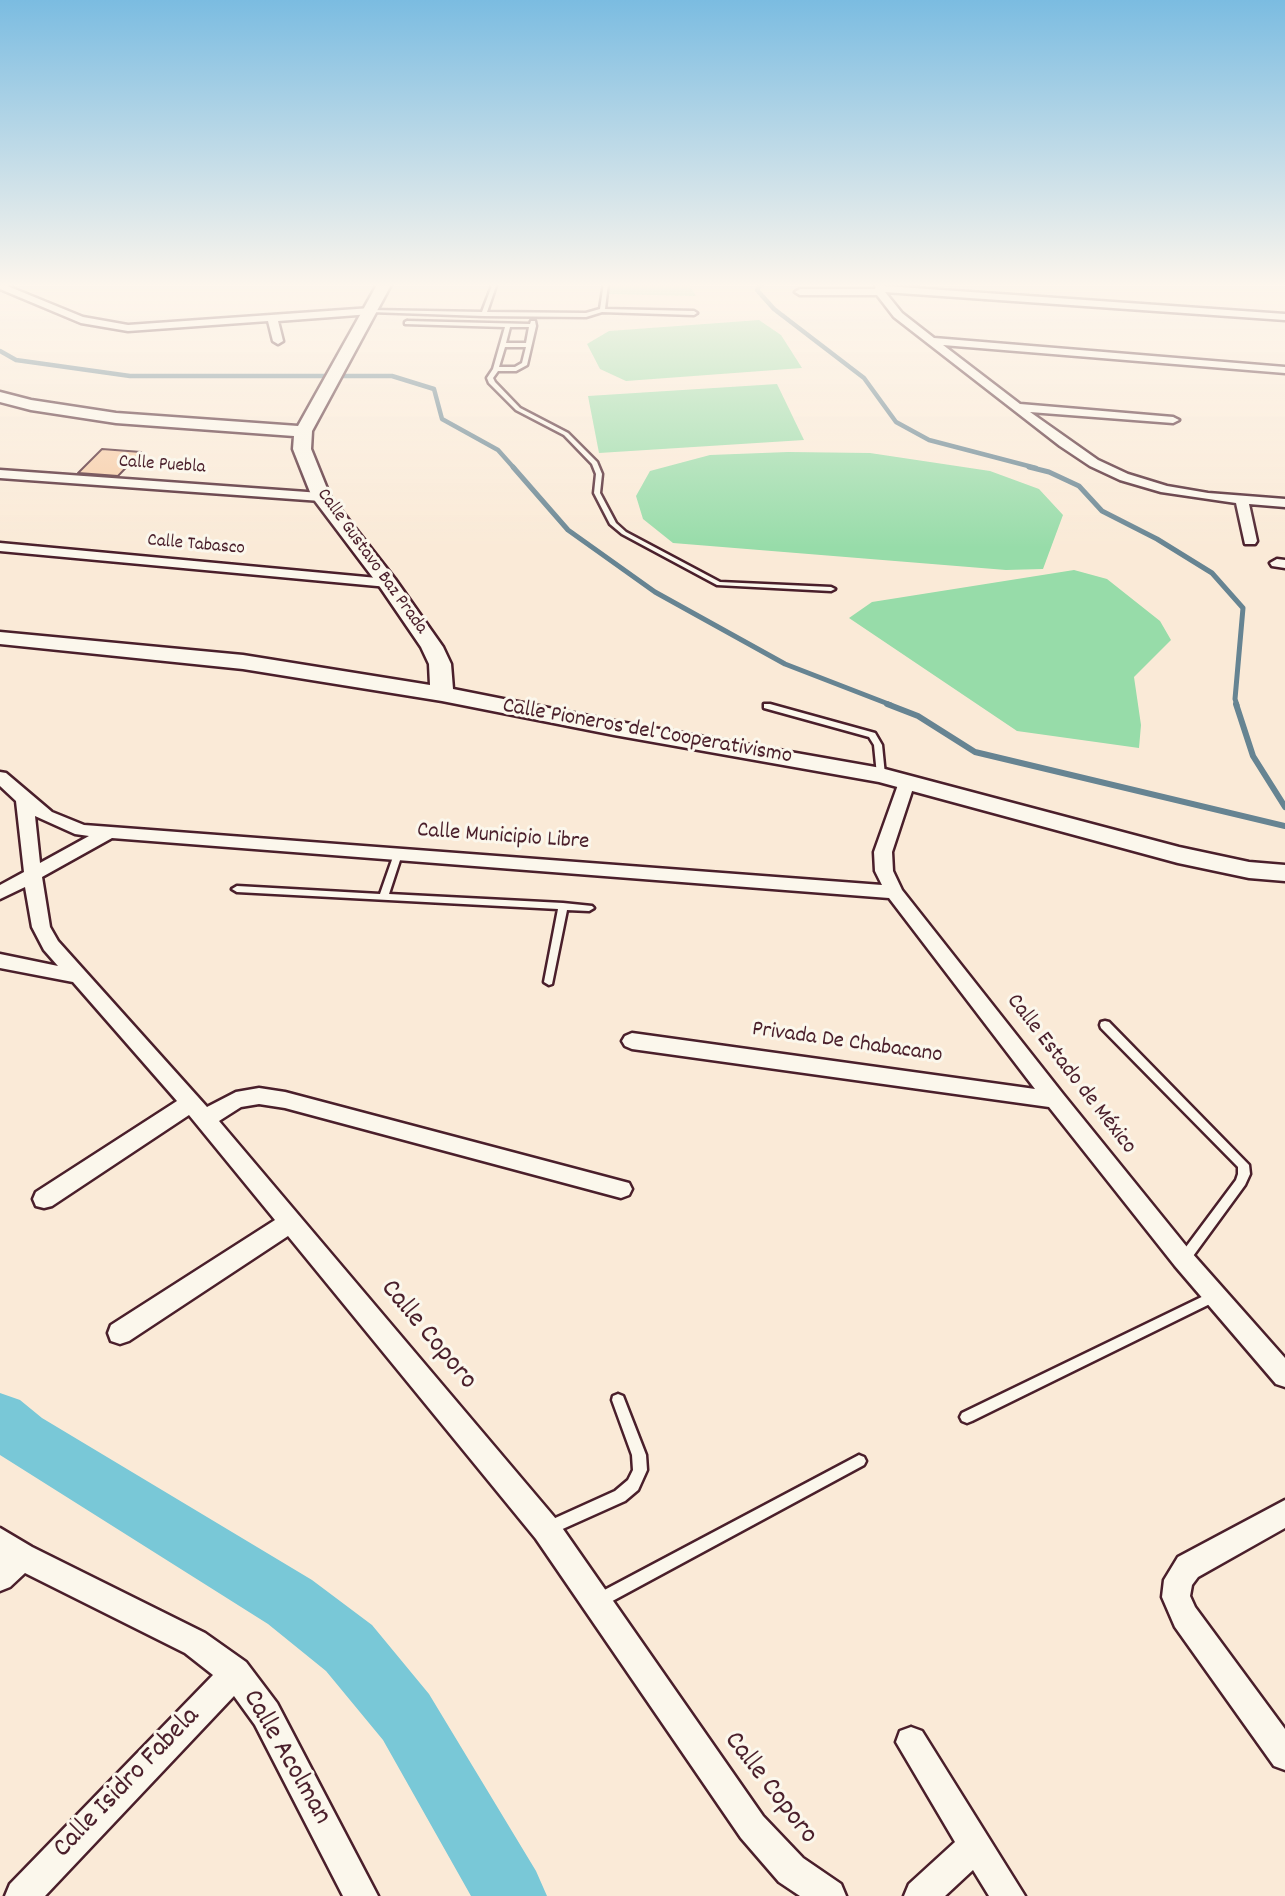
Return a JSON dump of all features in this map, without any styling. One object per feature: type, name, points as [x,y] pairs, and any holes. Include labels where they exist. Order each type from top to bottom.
[{"type":"street","points":[[0,397],[31,405],[116,418],[303,431],[336,371]]},
{"type":"street","points":[[971,371],[1064,443],[1094,463],[1124,477],[1165,489],[1285,503]]},
{"type":"street","points":[[1016,407],[1172,420]]},
{"type":"street","name":"Calle Gustavo Baz Prada","points":[[303,431],[302,449],[321,497],[388,583],[432,647],[440,664],[442,694]]},
{"type":"street","name":"Calle Puebla","points":[[0,474],[321,497]]},
{"type":"street","points":[[1242,499],[1250,541]]},
{"type":"street","name":"Calle Tabasco","points":[[0,547],[388,583]]},
{"type":"street","name":"Calle Pioneros del Cooperativismo","points":[[0,638],[243,662],[442,694],[614,728],[881,775],[1178,855],[1249,870],[1285,873]]},
{"type":"street","points":[[0,777],[24,800],[63,825],[81,830],[109,832]]},
{"type":"street","name":"Calle Estado de México","points":[[907,782],[883,852],[884,871],[894,892],[1055,1100],[1183,1259],[1285,1376]]},
{"type":"street","name":"Calle Coporo","points":[[24,800],[41,927],[51,945],[198,1111],[546,1529],[752,1827],[791,1870],[829,1896]]},
{"type":"street","points":[[0,893],[109,832]]},
{"type":"street","name":"Calle Municipio Libre","points":[[109,832],[894,892]]},
{"type":"street","points":[[0,961],[76,976]]},
{"type":"street","name":"Privada De Chabacano","points":[[632,1041],[1055,1100]]},
{"type":"street","points":[[44,1199],[198,1111],[259,1096],[285,1100],[621,1189]]},
{"type":"street","points":[[120,1333],[291,1222]]},
{"type":"street","points":[[1285,1513],[1188,1567],[1178,1580],[1176,1597],[1185,1617],[1285,1755]]},
{"type":"street","points":[[0,1577],[11,1549]]},
{"type":"street","name":"Calle Acolman","points":[[11,1549],[195,1643],[235,1673],[267,1714],[361,1896]]},
{"type":"street","name":"Calle Isidro Fabela","points":[[22,1896],[235,1673]]},
{"type":"street","points":[[911,1742],[1008,1896]]},
{"type":"street","points":[[921,1896],[976,1845]]},
{"type":"lane","points":[[494,371],[490,378],[492,383],[518,409],[566,434],[594,463],[599,474],[597,493],[613,524],[624,533],[719,584],[831,589]]},
{"type":"lane","points":[[767,706],[872,735],[878,745],[881,775]]},
{"type":"lane","points":[[384,896],[398,854]]},
{"type":"lane","points":[[237,890],[589,908]]},
{"type":"lane","points":[[549,982],[563,906]]},
{"type":"lane","points":[[1105,1025],[1243,1165],[1241,1182],[1183,1259]]},
{"type":"lane","points":[[967,1417],[1214,1296]]},
{"type":"lane","points":[[546,1529],[620,1496],[633,1485],[639,1471],[639,1455],[618,1400]]},
{"type":"lane","points":[[597,1602],[859,1461]]},
{"type":"green space","points":[[605,371],[755,371],[626,381]]},
{"type":"green space","points":[[777,384],[804,440],[599,453],[588,396]]},
{"type":"green space","points":[[870,453],[990,471],[1039,489],[1063,515],[1043,569],[1006,570],[673,543],[643,519],[636,496],[650,471],[710,455]]},
{"type":"green space","points":[[1074,570],[1107,579],[1160,621],[1171,640],[1134,677],[1141,725],[1139,748],[1017,731],[849,618],[872,602]]},
{"type":"building","points":[[102,449],[141,452],[118,476],[78,473]]},
{"type":"waterway","points":[[98,371],[130,376],[392,376],[434,389],[442,419],[498,450],[514,468]]},
{"type":"waterway","points":[[855,371],[864,378],[896,422],[929,440],[1036,468]]},
{"type":"waterway","points":[[513,467],[568,530],[655,592],[785,664],[891,705]]},
{"type":"waterway","points":[[1029,467],[1049,472],[1079,486],[1102,511],[1157,539],[1212,573],[1243,608],[1235,699],[1237,705]]},
{"type":"waterway","points":[[887,704],[918,716],[975,752],[1285,826]]},
{"type":"waterway","points":[[1236,704],[1253,756],[1285,807]]},
{"type":"waterway","points":[[0,1419],[22,1437],[290,1602],[349,1648],[406,1717],[511,1896]]}]
